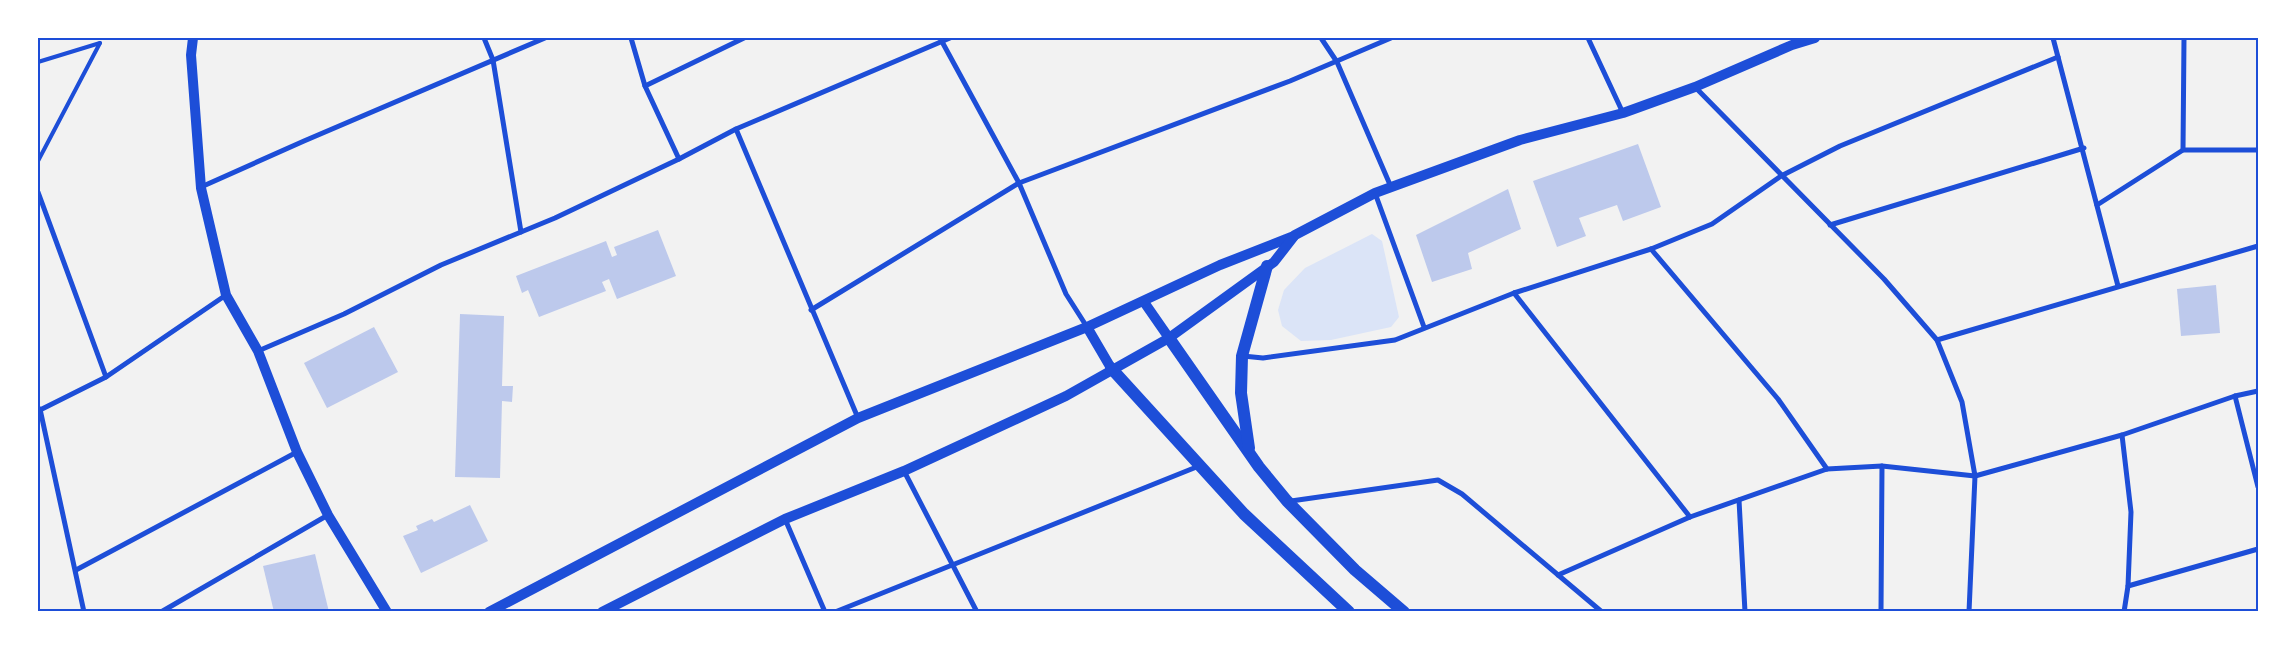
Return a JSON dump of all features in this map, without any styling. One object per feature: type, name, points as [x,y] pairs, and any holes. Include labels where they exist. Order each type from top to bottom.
[{"type":"main road","points":[[193,38],[191,55],[201,188],[226,294],[258,351],[296,452],[328,515],[384,609],[392,612]]},
{"type":"main road","points":[[489,612],[858,418],[1087,327],[1144,302],[1220,264],[1295,235],[1375,193],[1520,140],[1623,113],[1695,87],[1790,41],[1815,38]]},
{"type":"main road","points":[[602,612],[785,519],[904,471],[1066,396],[1111,368],[1168,338],[1267,266],[1295,235]]},
{"type":"main road","points":[[1250,453],[1241,393],[1242,356],[1267,266]]},
{"type":"main road","points":[[1144,302],[1250,453],[1287,502],[1355,570],[1404,612]]},
{"type":"main road","points":[[1087,327],[1111,368],[1244,514],[1348,611]]},
{"type":"street","points":[[484,38],[493,60],[521,232]]},
{"type":"street","points":[[201,188],[545,38]]},
{"type":"street","points":[[632,38],[645,86],[679,159]]},
{"type":"street","points":[[645,86],[744,38]]},
{"type":"street","points":[[258,351],[344,314],[441,265],[555,218],[679,159],[736,129],[941,40],[950,38]]},
{"type":"street","points":[[1321,38],[1337,62],[1391,187]]},
{"type":"street","points":[[811,310],[1019,183],[1337,62],[1391,38]]},
{"type":"street","points":[[1588,38],[1623,113]]},
{"type":"street","points":[[2053,38],[2084,148],[2096,205],[2118,286]]},
{"type":"street","points":[[2183,150],[2184,38]]},
{"type":"street","points":[[941,40],[1019,183],[1066,294],[1087,327]]},
{"type":"street","points":[[1242,356],[1263,358],[1395,340],[1514,293],[1651,248],[1712,224],[1781,176],[1840,146],[2058,57]]},
{"type":"street","points":[[1695,87],[1884,279],[1937,340],[1962,402],[1975,476],[1969,612]]},
{"type":"street","points":[[736,129],[858,418]]},
{"type":"street","points":[[1830,226],[2084,148]]},
{"type":"street","points":[[2096,205],[2183,150],[2258,150]]},
{"type":"street","points":[[38,192],[40,204],[106,377]]},
{"type":"street","points":[[1375,193],[1424,327]]},
{"type":"street","points":[[1937,340],[2258,246]]},
{"type":"street","points":[[1651,248],[1778,399],[1827,469]]},
{"type":"street","points":[[1514,293],[1690,517]]},
{"type":"street","points":[[84,612],[39,410],[106,377],[226,294]]},
{"type":"street","points":[[1558,575],[1690,517],[1827,469],[1882,466],[1975,476],[2122,435],[2235,396],[2258,390]]},
{"type":"street","points":[[2235,396],[2258,487]]},
{"type":"street","points":[[2122,435],[2131,512],[2128,586],[2124,612]]},
{"type":"street","points":[[76,570],[296,452]]},
{"type":"street","points":[[835,612],[1200,466]]},
{"type":"street","points":[[1881,612],[1882,466]]},
{"type":"street","points":[[904,471],[977,612]]},
{"type":"street","points":[[1287,502],[1438,480],[1462,494],[1602,612]]},
{"type":"street","points":[[1739,500],[1745,612]]},
{"type":"street","points":[[161,612],[328,515]]},
{"type":"street","points":[[785,519],[825,612]]},
{"type":"street","points":[[2128,586],[2258,549]]},
{"type":"lane","points":[[38,62],[100,43],[38,161]]},
{"type":"shaded area","points":[[1372,234],[1382,241],[1399,317],[1391,327],[1331,340],[1301,341],[1282,326],[1278,310],[1284,290],[1305,268]]},
{"type":"building","points":[[1638,144],[1661,207],[1623,221],[1617,205],[1579,218],[1586,236],[1557,247],[1533,181]]},
{"type":"building","points":[[1508,189],[1521,229],[1468,253],[1472,269],[1432,282],[1416,235]]},
{"type":"building","points":[[658,230],[676,276],[617,299],[609,279],[602,282],[606,291],[539,317],[528,290],[522,293],[516,276],[606,241],[612,257],[617,255],[614,247]]},
{"type":"building","points":[[2216,285],[2220,333],[2181,336],[2177,289]]},
{"type":"building","points":[[460,314],[504,316],[502,386],[513,386],[512,402],[502,401],[500,478],[455,477]]},
{"type":"building","points":[[374,327],[398,372],[327,408],[304,363]]},
{"type":"building","points":[[470,505],[488,541],[421,573],[403,536],[418,530],[416,526],[432,519],[434,522]]},
{"type":"building","points":[[315,554],[329,612],[274,612],[263,566]]}]
